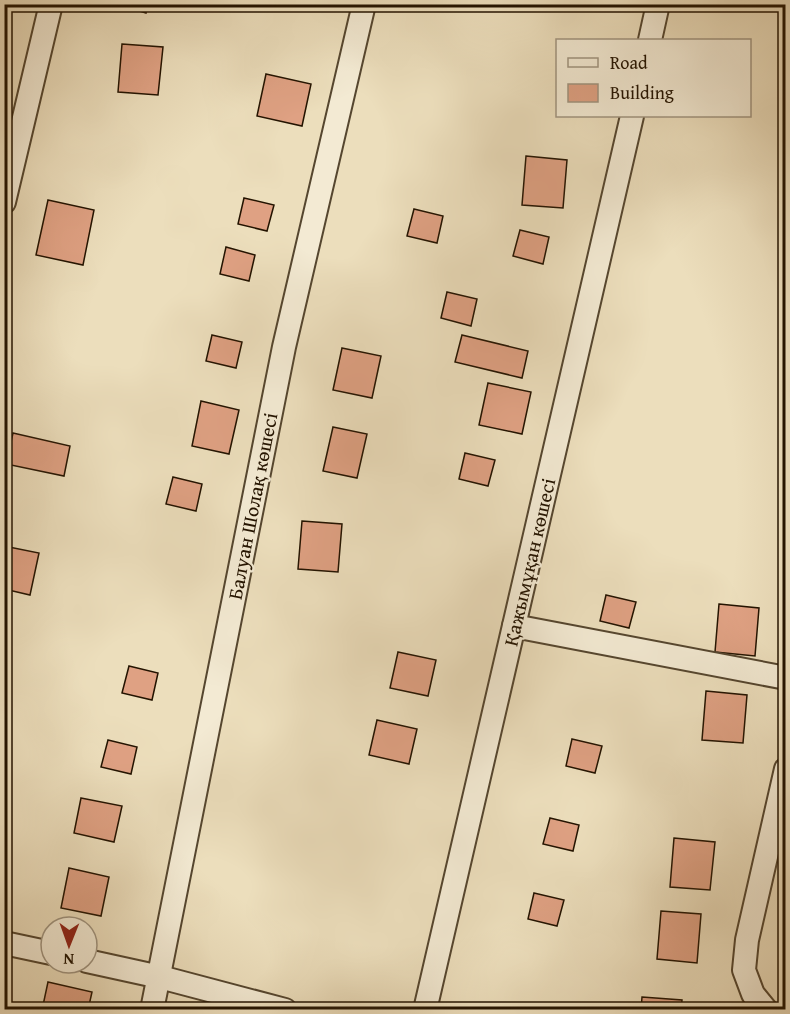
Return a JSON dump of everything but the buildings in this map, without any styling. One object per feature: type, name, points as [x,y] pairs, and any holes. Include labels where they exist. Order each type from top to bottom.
[{"type":"street","points":[[4,202],[51,4]]},
{"type":"street","name":"Балуан Шолақ көшесі","points":[[152,1010],[284,347],[364,4]]},
{"type":"street","points":[[650,39],[658,4]]},
{"type":"street","name":"Қажымұқан көшесі","points":[[425,1010],[632,117]]},
{"type":"street","points":[[514,626],[786,678]]},
{"type":"street","points":[[766,1010],[753,994],[744,970],[747,940],[786,769]]},
{"type":"street","points":[[4,943],[39,950]]},
{"type":"street","points":[[99,964],[285,1010]]}]
